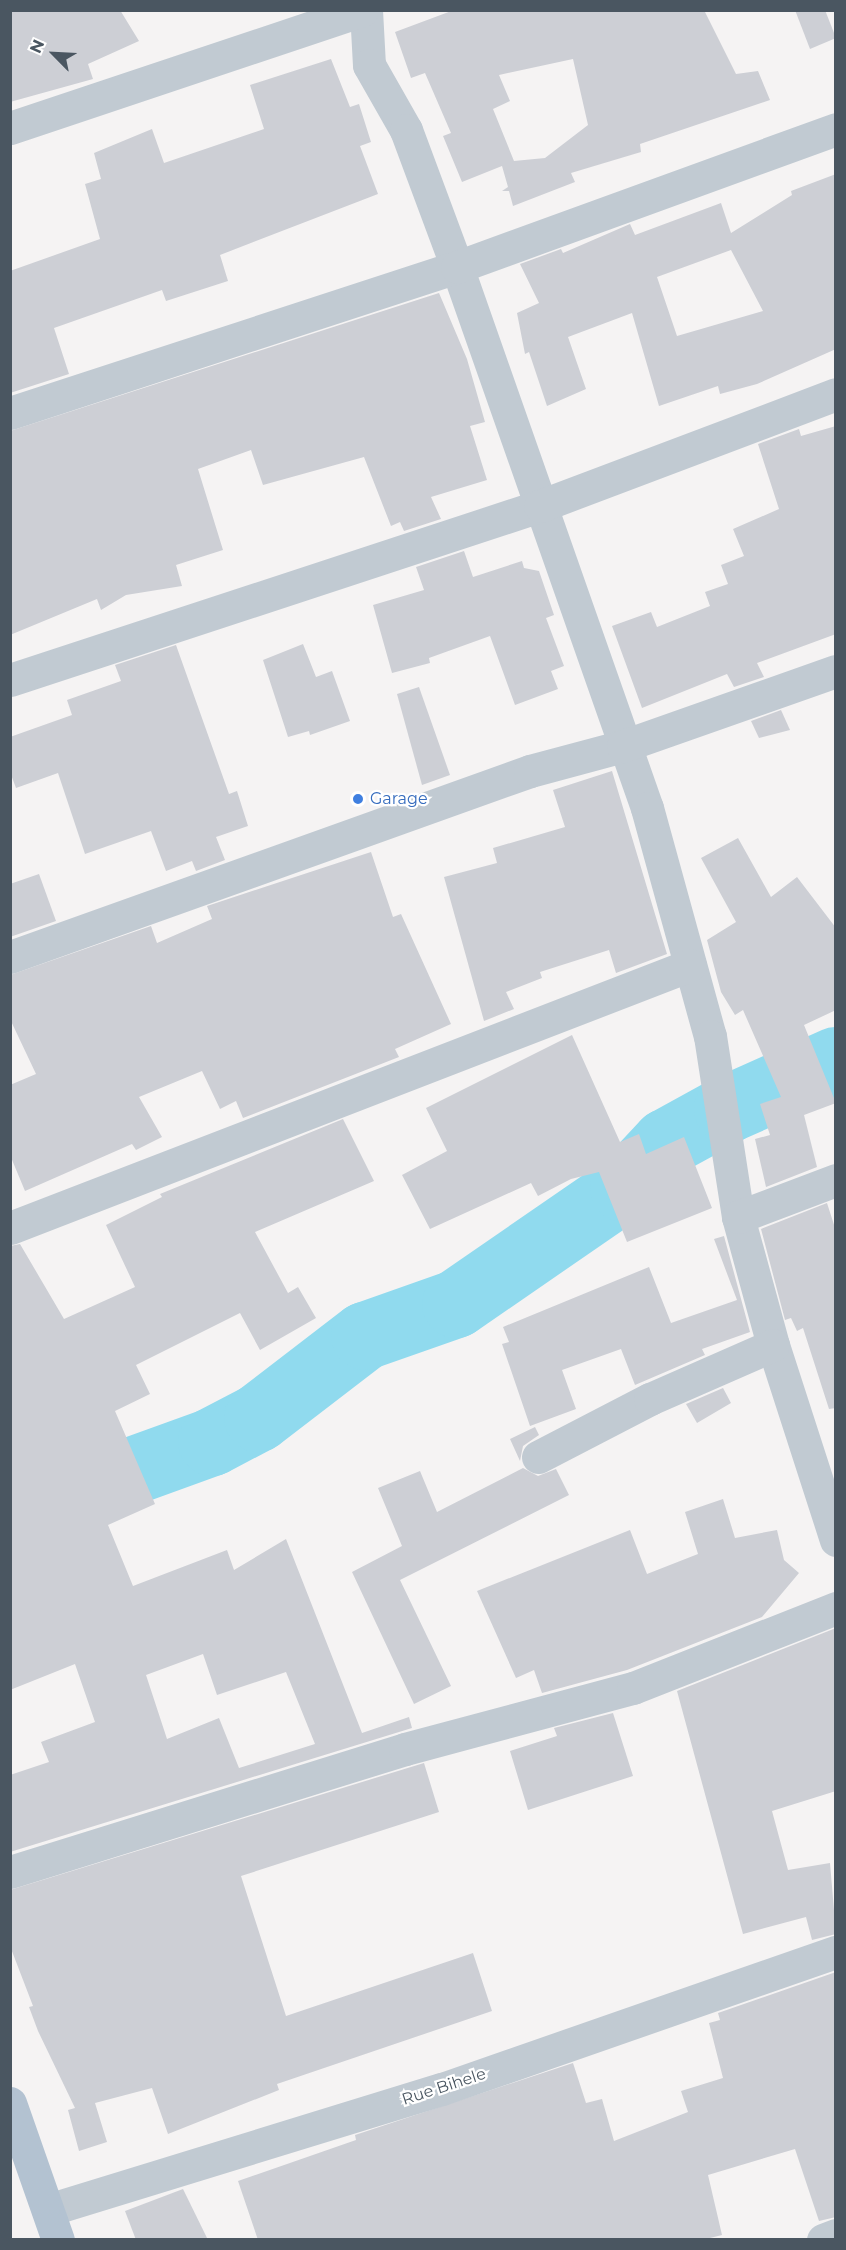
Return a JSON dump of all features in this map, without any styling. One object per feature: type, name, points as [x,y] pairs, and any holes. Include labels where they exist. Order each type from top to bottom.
[{"type":"main road","points":[[10,2103],[53,2225]]},
{"type":"street","points":[[10,128],[362,10]]},
{"type":"street","points":[[366,10],[369,65],[406,130],[457,267],[623,746],[647,808],[710,1036],[738,1217],[773,1345],[828,1478],[836,1540]]},
{"type":"street","points":[[10,413],[457,267],[836,129]]},
{"type":"street","points":[[10,680],[540,506],[836,394]]},
{"type":"street","points":[[10,957],[519,775],[623,746],[836,671]]},
{"type":"street","points":[[10,1228],[690,965]]},
{"type":"street","points":[[738,1217],[836,1180]]},
{"type":"street","points":[[538,1457],[650,1399],[773,1345]]},
{"type":"street","points":[[10,1872],[405,1749],[633,1688],[836,1608]]},
{"type":"street","name":"Rue Bihele","points":[[53,2225],[836,1952]]},
{"type":"street","points":[[823,2240],[836,2235]]},
{"type":"building","points":[[10,10],[120,10],[139,41],[88,64],[93,79],[10,102]]},
{"type":"building","points":[[454,10],[704,10],[736,74],[758,71],[770,100],[640,144],[641,152],[571,173],[575,182],[513,206],[509,191],[502,191],[508,187],[502,166],[462,182],[443,136],[451,133],[425,73],[411,78],[395,32]],"holes":[[[573,59],[588,125],[545,158],[514,161],[493,109],[510,101],[499,75]]]},
{"type":"building","points":[[795,10],[825,10],[836,38],[810,49]]},
{"type":"building","points":[[331,59],[350,107],[359,104],[371,142],[360,146],[378,194],[220,255],[228,281],[166,301],[162,290],[54,328],[69,374],[10,393],[10,271],[100,239],[85,184],[101,179],[94,153],[152,129],[164,163],[264,129],[250,85]]},
{"type":"building","points":[[836,174],[836,349],[757,384],[720,394],[718,386],[659,406],[632,313],[568,337],[586,389],[547,406],[529,352],[525,354],[517,313],[539,303],[520,264],[561,249],[563,253],[630,224],[635,235],[721,203],[731,233],[792,195],[791,191]],"holes":[[[731,250],[763,311],[677,336],[657,277]]]},
{"type":"building","points":[[439,293],[467,359],[485,422],[470,426],[487,480],[431,497],[441,519],[404,531],[400,522],[391,526],[364,457],[263,485],[251,450],[198,469],[223,550],[176,565],[182,586],[126,595],[101,610],[97,599],[10,635],[10,431]]},
{"type":"building","points":[[836,426],[836,634],[757,663],[764,677],[734,687],[727,674],[642,708],[612,626],[651,612],[657,627],[710,606],[705,592],[728,584],[721,565],[744,556],[733,529],[779,509],[758,444],[799,429],[801,436]]},
{"type":"building","points":[[464,551],[473,577],[522,561],[524,568],[539,571],[554,615],[546,618],[564,666],[551,671],[558,689],[515,705],[490,636],[429,658],[430,663],[392,673],[373,605],[424,590],[416,567]]},
{"type":"building","points":[[303,644],[316,677],[332,671],[350,721],[310,735],[309,731],[288,737],[263,660]]},
{"type":"building","points":[[176,645],[229,794],[237,791],[248,826],[216,837],[225,860],[196,871],[192,861],[166,871],[151,831],[85,854],[58,773],[16,788],[10,772],[10,737],[72,715],[67,700],[121,681],[115,665]]},
{"type":"building","points":[[419,687],[450,775],[422,785],[397,694]]},
{"type":"building","points":[[781,710],[790,730],[759,738],[751,721]]},
{"type":"building","points":[[612,771],[667,954],[616,973],[609,950],[540,972],[542,978],[506,992],[514,1009],[484,1021],[444,877],[497,863],[493,848],[565,827],[553,790]]},
{"type":"building","points":[[738,838],[771,897],[797,877],[836,928],[836,1010],[804,1025],[836,1103],[804,1115],[817,1167],[766,1187],[755,1139],[770,1135],[760,1104],[781,1097],[743,1010],[735,1015],[721,992],[707,940],[736,922],[701,858]]},
{"type":"building","points":[[371,852],[393,917],[401,914],[451,1024],[395,1049],[399,1057],[243,1118],[236,1101],[220,1109],[202,1071],[139,1097],[162,1137],[136,1150],[132,1144],[25,1191],[10,1155],[10,1085],[36,1074],[10,1019],[10,975],[151,926],[157,943],[212,919],[207,906]]},
{"type":"building","points":[[39,874],[56,921],[10,937],[10,884]]},
{"type":"building","points":[[572,1035],[620,1142],[639,1134],[646,1154],[684,1137],[712,1208],[627,1242],[599,1172],[571,1179],[538,1196],[531,1183],[430,1229],[402,1175],[447,1151],[426,1108]]},
{"type":"building","points":[[343,1119],[374,1181],[255,1232],[288,1293],[298,1287],[316,1318],[260,1350],[240,1313],[136,1365],[150,1394],[115,1411],[155,1504],[108,1525],[133,1586],[227,1550],[234,1570],[286,1539],[362,1733],[409,1717],[412,1728],[10,1852],[10,1775],[49,1762],[41,1742],[95,1722],[75,1664],[10,1690],[10,1246],[20,1244],[64,1319],[135,1287],[106,1225],[162,1197],[160,1194]],"holes":[[[203,1654],[217,1695],[286,1672],[315,1744],[239,1768],[219,1718],[167,1739],[146,1675]]]},
{"type":"building","points":[[827,1203],[836,1231],[836,1408],[829,1409],[803,1328],[797,1331],[791,1318],[785,1320],[761,1229]]},
{"type":"building","points":[[724,1236],[750,1332],[702,1349],[705,1355],[635,1385],[621,1349],[562,1370],[576,1409],[530,1426],[502,1344],[509,1342],[503,1327],[649,1267],[671,1323],[737,1300],[714,1239]]},
{"type":"building","points":[[723,1388],[731,1403],[697,1423],[686,1404]]},
{"type":"building","points":[[535,1427],[539,1435],[523,1446],[520,1461],[510,1439]]},
{"type":"building","points":[[523,1468],[538,1476],[556,1469],[569,1495],[400,1580],[451,1686],[414,1704],[352,1572],[402,1546],[378,1488],[420,1471],[437,1512]]},
{"type":"building","points":[[723,1499],[735,1538],[777,1530],[784,1560],[799,1573],[762,1617],[627,1670],[542,1693],[534,1670],[516,1678],[477,1591],[630,1530],[647,1574],[698,1554],[685,1512]]},
{"type":"building","points":[[836,1628],[836,1791],[772,1811],[788,1870],[830,1863],[836,1934],[812,1940],[806,1917],[743,1934],[677,1691]]},
{"type":"building","points":[[613,1713],[633,1776],[528,1810],[510,1751],[557,1736],[554,1728]]},
{"type":"building","points":[[424,1763],[439,1812],[241,1876],[286,2016],[473,1953],[492,2011],[277,2084],[279,2090],[168,2134],[152,2088],[95,2103],[107,2142],[79,2151],[68,2110],[75,2108],[38,2031],[29,2007],[33,2006],[10,1946],[10,1890]]},
{"type":"building","points":[[836,1972],[836,2217],[819,2221],[795,2149],[708,2175],[722,2235],[702,2240],[258,2240],[238,2181],[356,2140],[355,2135],[573,2063],[586,2103],[602,2099],[614,2141],[688,2112],[681,2091],[723,2078],[709,2023],[720,2020],[718,2013]]},
{"type":"building","points":[[183,2189],[208,2240],[136,2240],[125,2211]]},
{"type":"waterway","points":[[52,1500],[212,1442],[258,1418],[365,1336],[456,1304],[624,1188],[666,1143],[728,1109],[836,1061]]},
{"type":"place","name":"Garage","points":[[358,799]]}]
